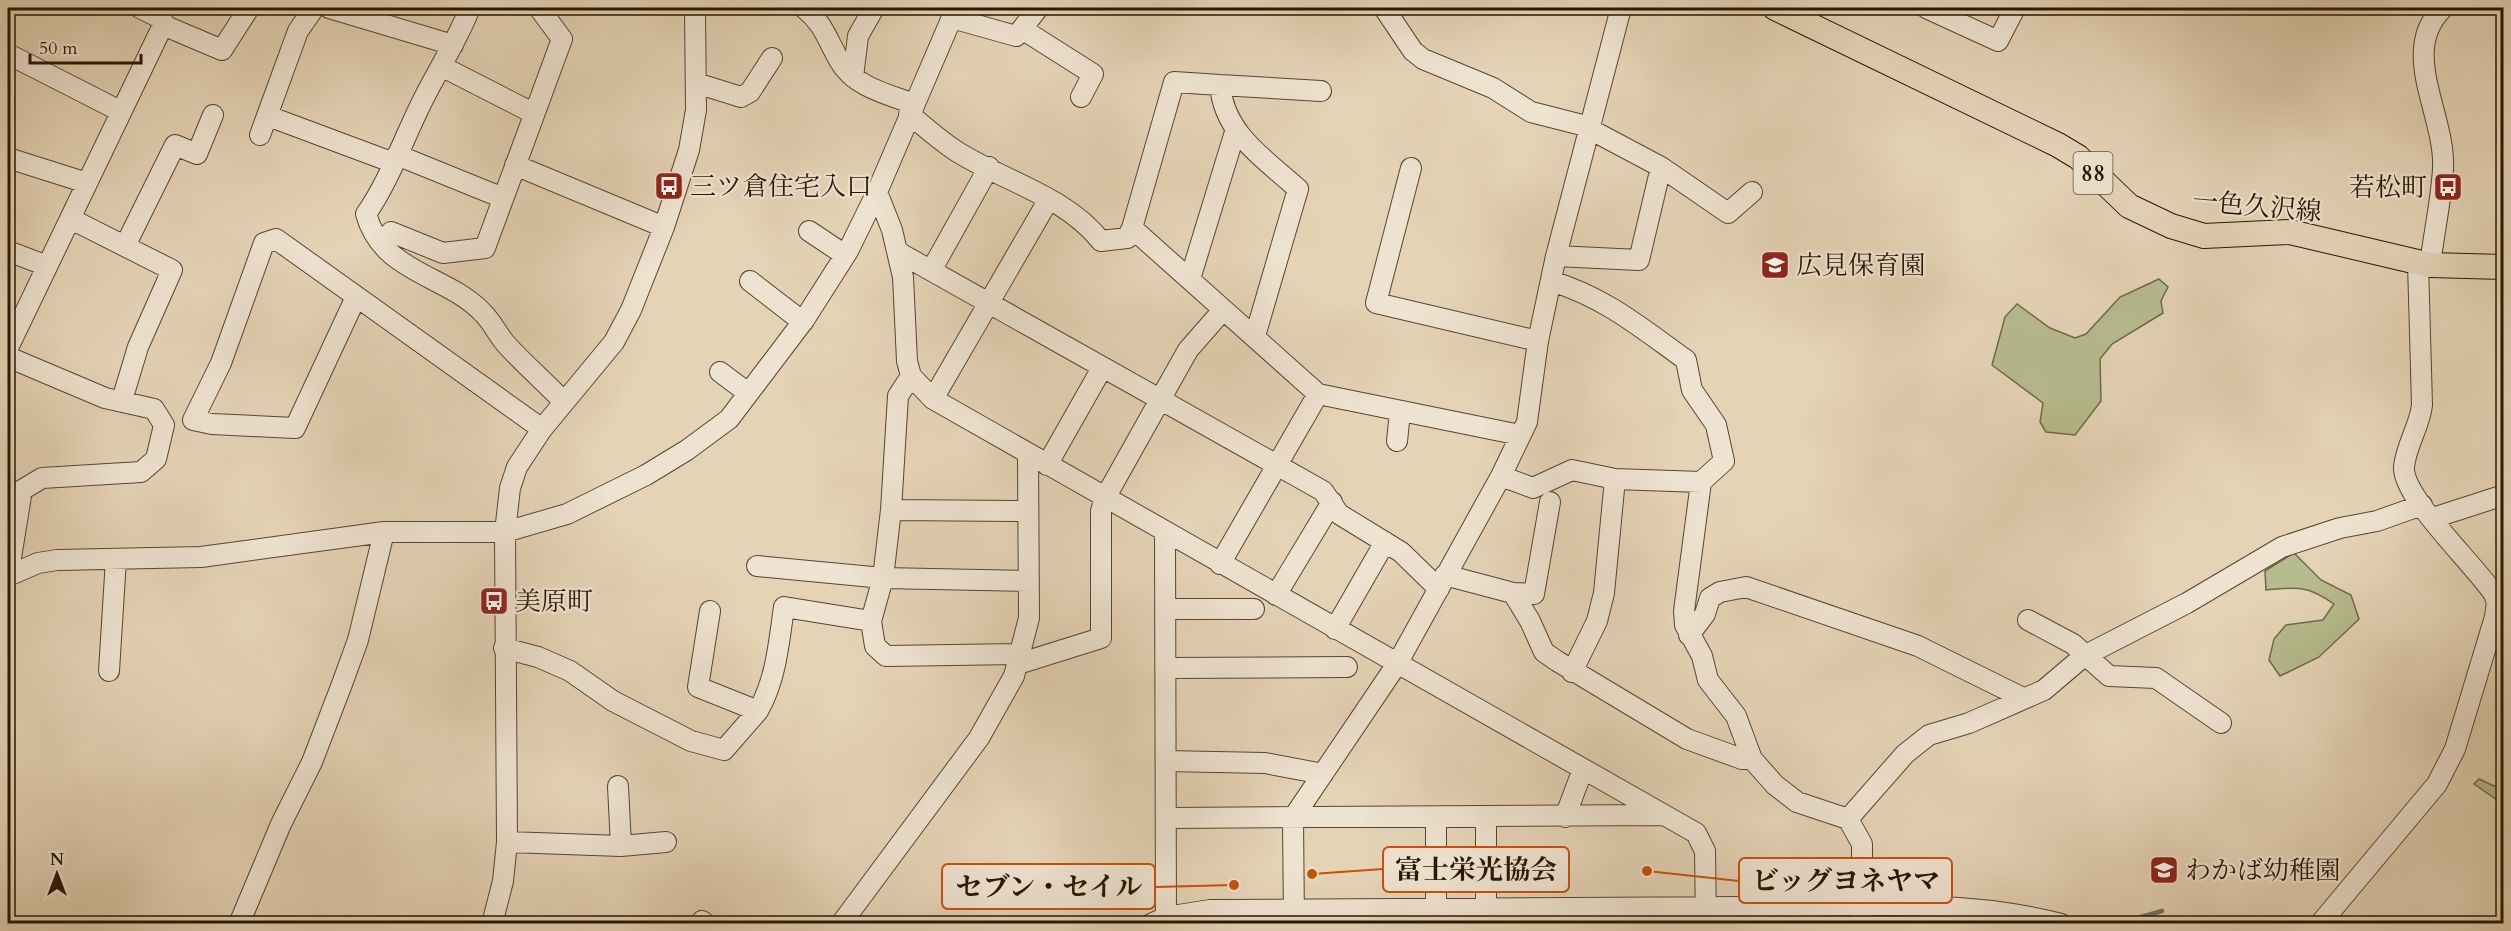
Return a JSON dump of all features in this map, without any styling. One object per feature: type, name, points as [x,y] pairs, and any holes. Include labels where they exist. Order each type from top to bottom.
[{"type":"main road","name":"一色久沢線","points":[[1775,8],[2058,145],[2078,157],[2129,207],[2171,226],[2204,236],[2275,232],[2307,234],[2424,264],[2504,267]]},
{"type":"street","points":[[10,337],[71,219],[120,111],[163,25],[162,19],[140,8]]},
{"type":"street","points":[[163,25],[222,50],[249,8]]},
{"type":"street","points":[[261,135],[298,31],[314,8]]},
{"type":"street","points":[[329,8],[364,12],[434,32],[453,45]]},
{"type":"street","points":[[470,8],[381,192],[366,214],[371,232],[402,264],[457,294],[483,312],[506,343],[564,402]]},
{"type":"street","points":[[391,232],[443,253],[485,248],[562,39],[539,8]]},
{"type":"street","points":[[492,924],[503,881],[507,842],[504,648],[506,532],[510,488],[517,467],[542,429],[614,342],[631,310],[664,226],[689,150],[696,110],[695,8]]},
{"type":"street","points":[[804,8],[819,20],[840,62],[853,77],[911,109],[956,151],[1049,199],[1085,222],[1101,241],[1127,238],[1132,228],[1174,82],[1321,92]]},
{"type":"street","points":[[853,77],[858,36],[874,8]]},
{"type":"street","points":[[8,576],[38,563],[57,560],[201,557],[384,532],[506,532],[567,514],[646,475],[687,450],[729,419],[803,322],[846,255],[877,192],[954,13],[1016,36],[1038,8]]},
{"type":"street","points":[[1384,8],[1413,51],[1423,59],[1493,88],[1531,112],[1588,128],[1661,167],[1728,213],[1752,192]]},
{"type":"street","points":[[1294,916],[1293,818],[1397,664],[1501,476],[1527,422],[1538,341],[1556,256],[1621,8]]},
{"type":"street","points":[[1926,8],[1998,41],[2015,8]]},
{"type":"street","points":[[2320,924],[2437,784],[2455,749],[2500,605],[2486,582],[2409,487],[2404,468],[2408,448],[2421,420],[2424,264],[2443,169],[2442,141],[2424,69],[2422,48],[2430,20],[2443,8]]},
{"type":"street","points":[[1022,29],[1093,74],[1081,97]]},
{"type":"street","points":[[8,54],[120,111]]},
{"type":"street","points":[[696,83],[741,97],[750,92],[772,58]]},
{"type":"street","points":[[441,66],[469,74],[502,90],[533,113]]},
{"type":"street","points":[[1220,85],[1221,106],[1235,132],[1298,189],[1255,336]]},
{"type":"street","points":[[125,246],[175,145],[197,154],[213,115]]},
{"type":"street","points":[[268,116],[301,121],[334,132],[395,159],[503,198]]},
{"type":"street","points":[[1190,279],[1235,132]]},
{"type":"street","points":[[8,159],[87,183]]},
{"type":"street","points":[[515,165],[664,226]]},
{"type":"street","points":[[932,269],[989,167]]},
{"type":"street","points":[[1556,256],[1639,260],[1661,167]]},
{"type":"street","points":[[1411,168],[1376,303],[1538,341]]},
{"type":"street","points":[[877,192],[898,252],[903,277],[905,346],[911,376],[933,399],[1696,833],[1705,850],[1706,915]]},
{"type":"street","points":[[933,399],[1049,199]]},
{"type":"street","points":[[71,219],[172,270],[138,346],[122,400]]},
{"type":"street","points":[[1132,228],[1318,394],[1520,435]]},
{"type":"street","points":[[809,231],[846,255]]},
{"type":"street","points":[[356,297],[296,428],[212,424],[193,420],[221,363],[264,243],[276,239],[542,429]]},
{"type":"street","points":[[8,250],[47,266]]},
{"type":"street","points":[[898,252],[932,269],[1102,368],[1323,491],[1339,514],[1401,552],[1442,582],[1534,594],[1550,502]]},
{"type":"street","points":[[750,281],[803,322]]},
{"type":"street","points":[[1551,281],[1585,292],[1619,311],[1686,360],[1692,390],[1716,425],[1724,461],[1701,482],[1684,611],[1689,635],[1702,656],[1708,680],[1736,716],[1752,759],[1775,785],[1797,802],[1848,819],[1862,844],[1862,915]]},
{"type":"street","points":[[911,376],[898,396],[891,510],[883,578],[871,621],[875,646],[886,656],[1020,659],[1101,638],[1101,511],[1188,350],[1223,310]]},
{"type":"street","points":[[8,357],[105,398],[154,409],[164,425],[156,459],[141,472],[42,478],[22,490],[8,576]]},
{"type":"street","points":[[1047,465],[1102,368]]},
{"type":"street","points":[[720,372],[748,393]]},
{"type":"street","points":[[1220,564],[1318,394]]},
{"type":"street","points":[[1397,441],[1400,412]]},
{"type":"street","points":[[841,924],[979,738],[1020,659],[1029,618],[1028,454]]},
{"type":"street","points":[[1501,476],[1533,488],[1572,470],[1615,479],[1701,482]]},
{"type":"street","points":[[1572,672],[1598,621],[1602,603],[1615,479]]},
{"type":"street","points":[[1848,819],[1905,754],[1929,735],[1969,723],[2044,690],[2084,656],[2187,603],[2282,547],[2340,528],[2504,495]]},
{"type":"street","points":[[1276,595],[1332,502]]},
{"type":"street","points":[[891,510],[1028,511]]},
{"type":"street","points":[[239,924],[281,824],[312,762],[342,684],[358,640],[384,532]]},
{"type":"street","points":[[1165,533],[1166,818],[1161,921],[1210,910],[1294,916],[1436,909],[1486,916],[1862,915],[1977,908],[2022,913],[2061,924]]},
{"type":"street","points":[[1335,629],[1385,542]]},
{"type":"street","points":[[109,671],[116,559]]},
{"type":"street","points":[[757,566],[883,578],[1029,581]]},
{"type":"street","points":[[1689,635],[1705,614],[1710,598],[1720,592],[1746,587],[1918,646],[2023,698]]},
{"type":"street","points":[[1513,593],[1530,621],[1544,652],[1572,672],[1687,740],[1743,759],[1752,759]]},
{"type":"street","points":[[504,648],[538,657],[570,671],[613,701],[691,741],[724,750],[765,700],[775,663],[784,607],[871,621]]},
{"type":"street","points":[[1165,609],[1254,609]]},
{"type":"street","points":[[710,611],[698,687],[758,711]]},
{"type":"street","points":[[2028,620],[2073,644],[2109,676],[2156,678],[2222,723]]},
{"type":"street","points":[[1166,668],[1347,668]]},
{"type":"street","points":[[1166,761],[1265,763],[1323,774]]},
{"type":"street","points":[[1565,817],[1583,769]]},
{"type":"street","points":[[618,786],[621,846]]},
{"type":"street","points":[[1166,818],[1666,815]]},
{"type":"street","points":[[1486,816],[1486,916]]},
{"type":"street","points":[[1436,817],[1436,909]]},
{"type":"street","points":[[507,842],[621,846],[666,842]]},
{"type":"green space","points":[[2159,279],[2168,287],[2161,301],[2163,313],[2112,344],[2100,359],[2101,401],[2075,435],[2046,432],[2040,422],[2043,403],[1992,365],[2005,317],[2017,304],[2050,328],[2075,338],[2086,334],[2120,297]]},
{"type":"green space","points":[[2294,553],[2321,580],[2351,595],[2359,619],[2319,657],[2280,676],[2269,660],[2274,639],[2286,625],[2323,620],[2334,604],[2309,590],[2286,588],[2266,590],[2265,571]]},
{"type":"green space","points":[[2479,779],[2494,786],[2503,786],[2503,804],[2474,784]]},
{"type":"waterway","points":[[2127,921],[2162,911]]},
{"type":"place","name":"三ツ倉住宅入口","points":[[669,186]]},
{"type":"place","name":"若松町","points":[[2448,187]]},
{"type":"place","name":"広見保育園","points":[[1775,265]]},
{"type":"place","name":"美原町","points":[[494,601]]},
{"type":"place","name":"わかば幼稚園","points":[[2164,870]]},
{"type":"place","name":"ビッグヨネヤマ","points":[[1647,871]]},
{"type":"place","name":"富士栄光協会","points":[[1312,874]]},
{"type":"place","name":"セブン・セイル","points":[[1234,885]]}]
